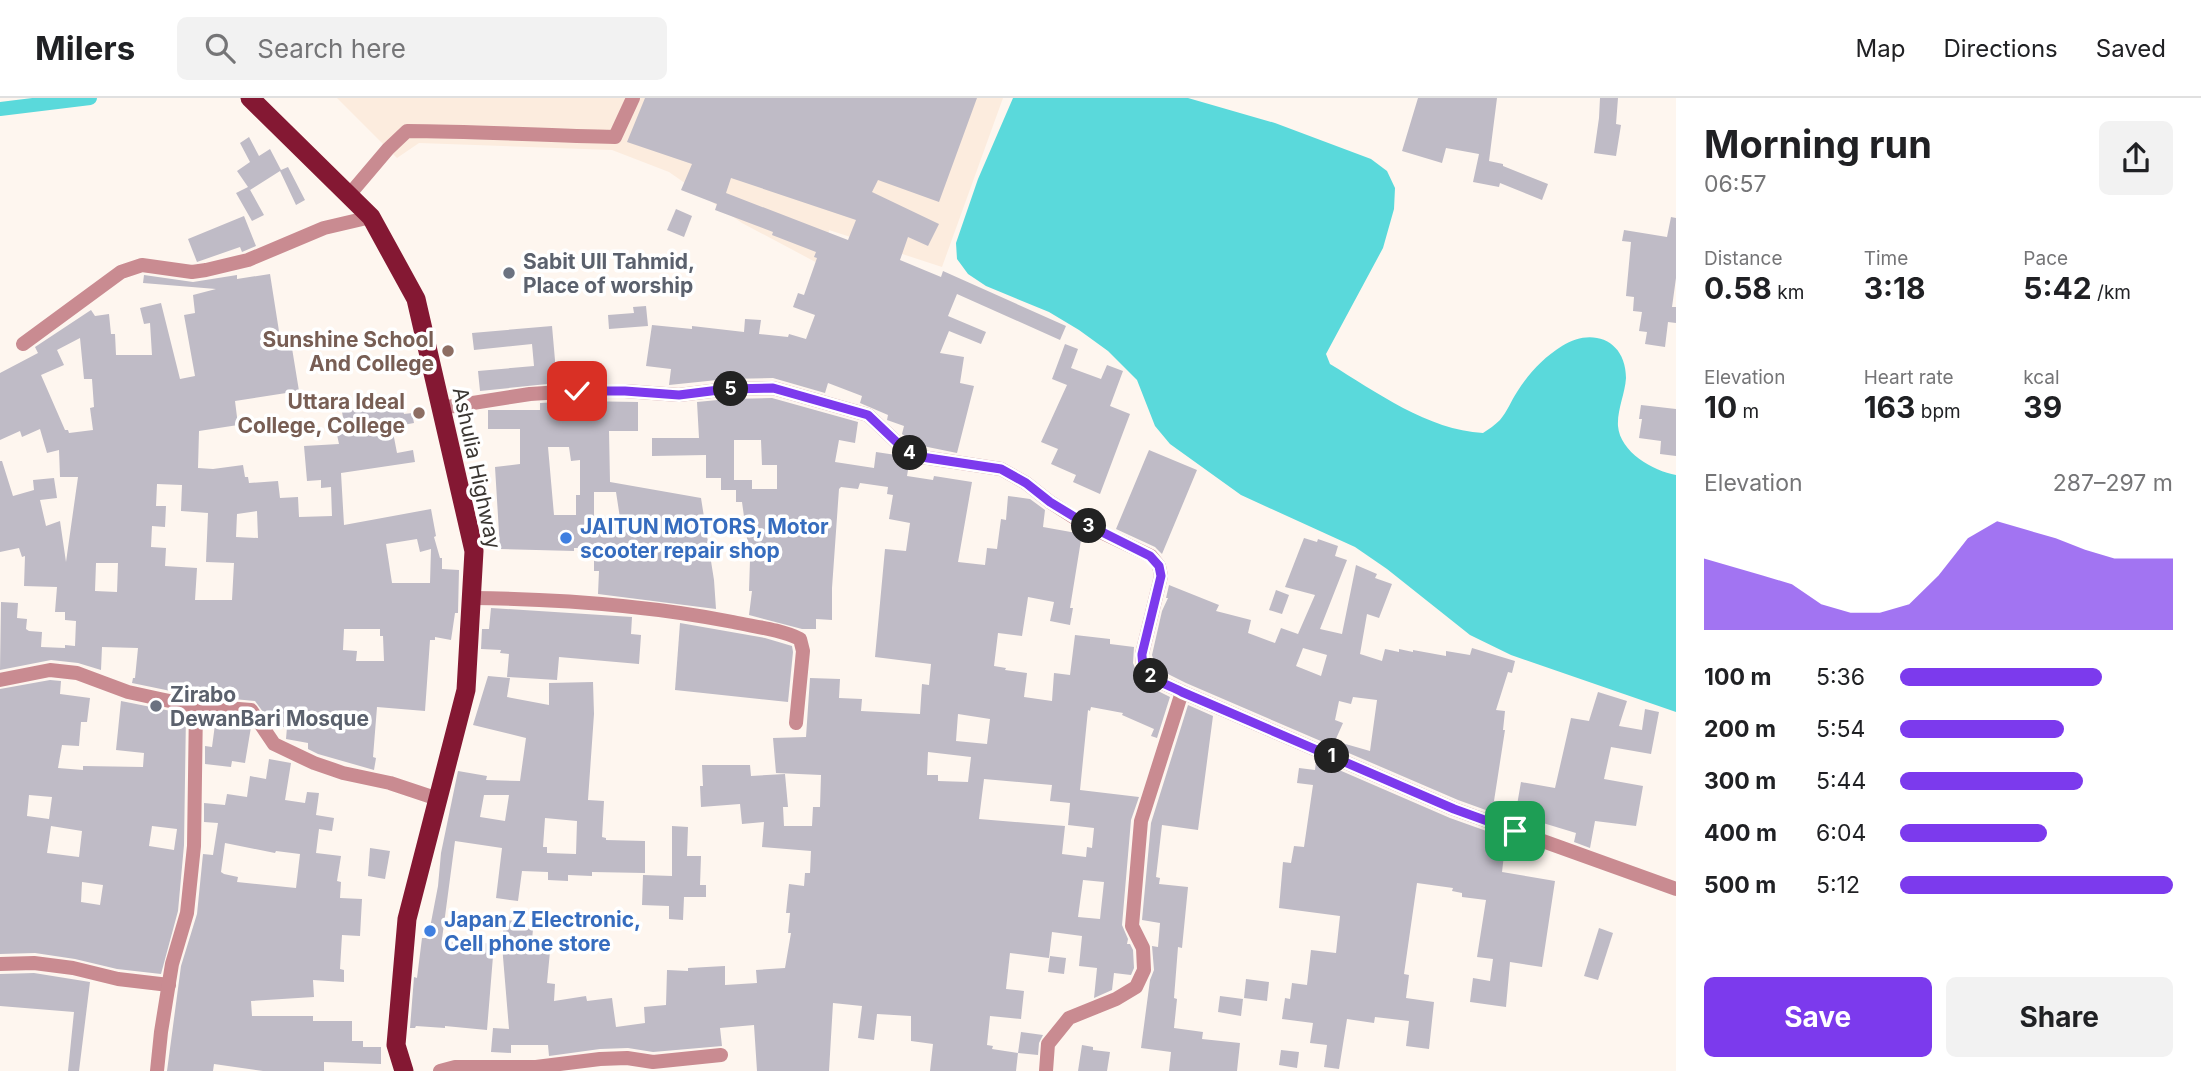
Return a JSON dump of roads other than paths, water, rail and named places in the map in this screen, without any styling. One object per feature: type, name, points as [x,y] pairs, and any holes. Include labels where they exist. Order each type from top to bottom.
[{"type":"highway","name":"Ashulia Highway","points":[[255,99],[371,217],[415,299],[474,551],[466,690],[407,919],[396,1045],[404,1071]]},
{"type":"street","points":[[349,195],[407,131],[615,136],[633,98]]},
{"type":"street","points":[[23,344],[121,272],[142,265],[192,272],[206,270],[248,260],[324,228],[371,217]]},
{"type":"street","points":[[441,408],[530,394],[577,391],[679,395],[727,389],[773,388],[868,415],[907,452],[915,456],[1001,469],[1086,524],[1150,556],[1159,566],[1161,576],[1144,645],[1142,663],[1147,674],[1182,692],[1454,809],[1676,889]]},
{"type":"street","points":[[472,598],[628,605],[787,633],[800,639],[803,651],[796,723]]},
{"type":"street","points":[[0,680],[50,670],[77,673],[128,692],[196,706],[251,710],[274,744],[343,773],[390,783],[438,799]]},
{"type":"street","points":[[1046,1071],[1048,1044],[1069,1018],[1136,987],[1144,970],[1143,948],[1132,926],[1141,821],[1182,692]]},
{"type":"street","points":[[158,1071],[172,964],[187,913],[194,846],[196,706]]},
{"type":"street","points":[[0,964],[74,968],[118,979],[169,985]]},
{"type":"street","points":[[440,1071],[455,1067],[536,1067],[627,1058],[653,1062],[721,1055]]},
{"type":"water","points":[[1013,98],[1188,98],[1275,123],[1371,159],[1387,171],[1395,188],[1394,209],[1383,248],[1326,354],[1330,364],[1403,408],[1442,425],[1483,433],[1505,414],[1532,372],[1562,346],[1573,340],[1595,337],[1613,346],[1620,354],[1626,378],[1618,420],[1620,435],[1639,459],[1676,475],[1676,712],[1511,655],[1470,635],[1355,547],[1241,495],[1170,444],[1155,426],[1137,380],[1108,351],[1049,312],[986,286],[968,274],[957,259],[956,243],[978,179]]},
{"type":"waterway","points":[[0,109],[90,98]]},
{"type":"place","name":"Sabit Ull Tahmid, Place of worship","points":[[509,273]]},
{"type":"place","name":"Sunshine School And College","points":[[448,351]]},
{"type":"place","name":"Uttara Ideal College, College","points":[[419,413]]},
{"type":"place","name":"JAITUN MOTORS, Motor scooter repair shop","points":[[566,538]]},
{"type":"place","name":"Zirabo DewanBari Mosque","points":[[156,706]]},
{"type":"place","name":"Japan Z Electronic, Cell phone store","points":[[430,931]]}]
